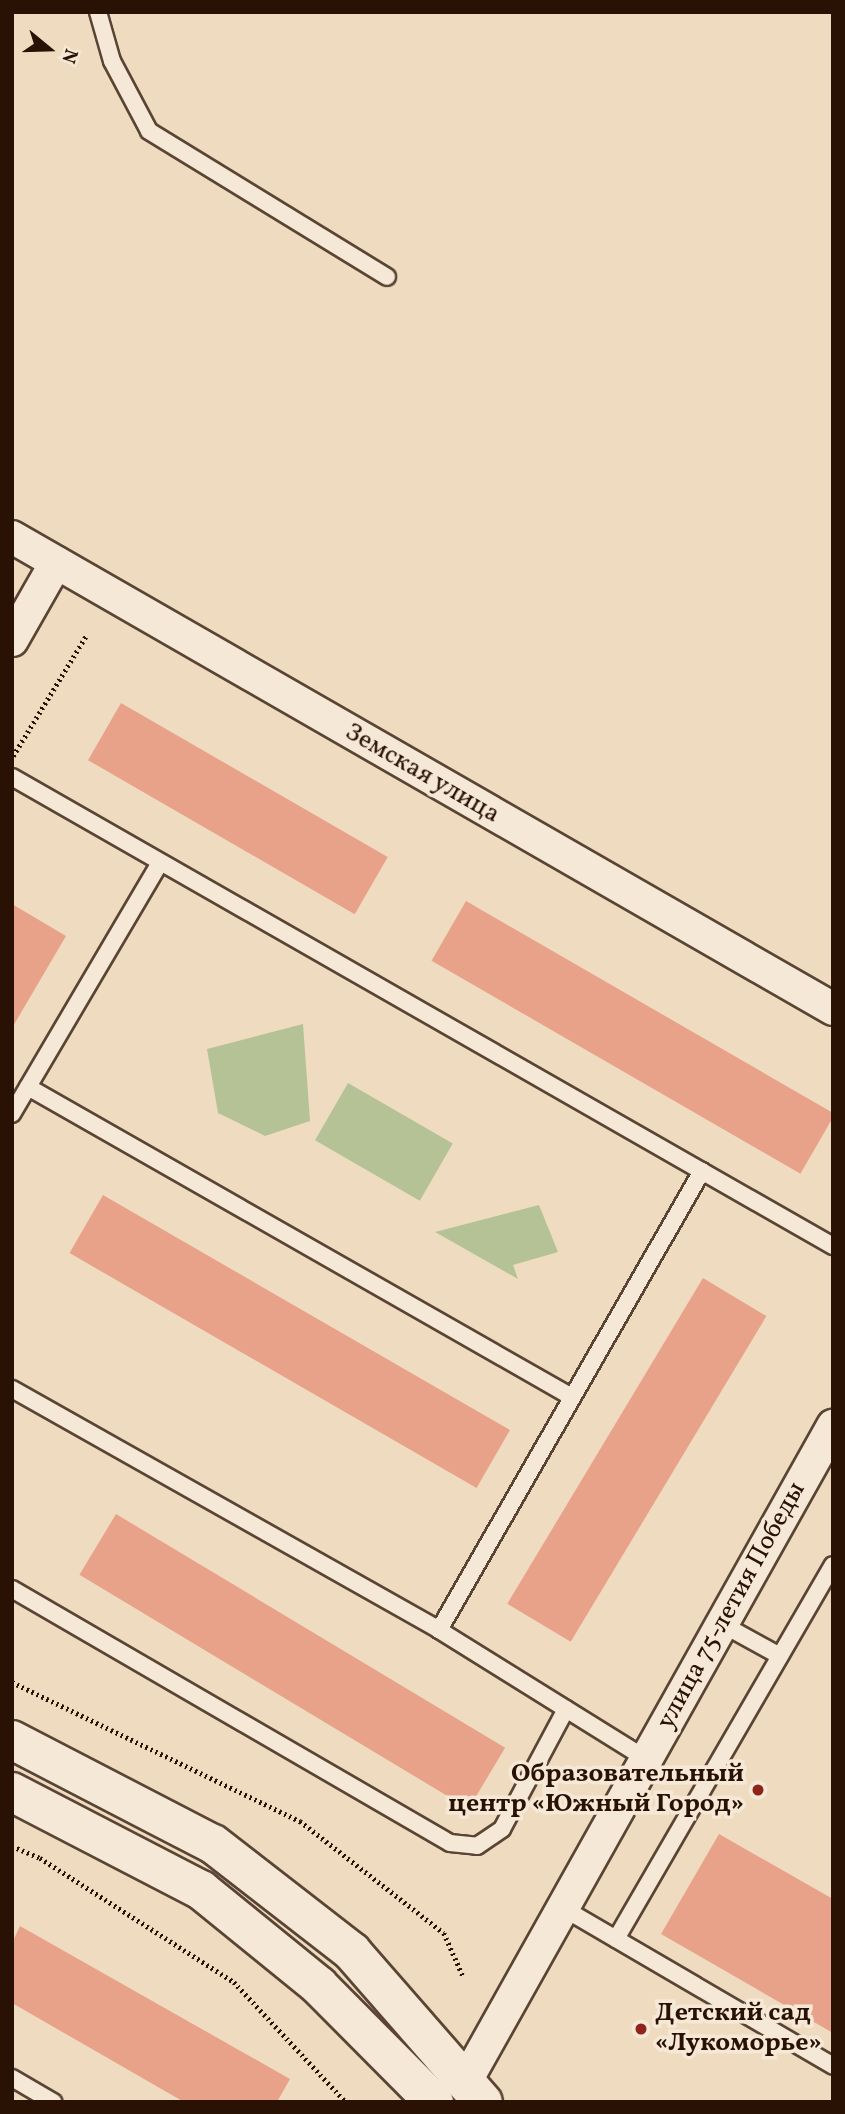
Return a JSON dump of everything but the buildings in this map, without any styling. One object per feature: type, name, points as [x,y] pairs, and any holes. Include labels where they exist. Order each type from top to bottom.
[{"type":"main road","points":[[12,1740],[213,1844],[352,1952],[475,2090]]},
{"type":"main road","points":[[12,1792],[201,1890],[319,1986],[428,2100]]},
{"type":"street","name":"Земская улица","points":[[12,537],[833,1009]]},
{"type":"street","points":[[12,640],[56,563]]},
{"type":"street","name":"улица 75-летия Победы","points":[[475,2090],[563,1908],[833,1426]]},
{"type":"lane","points":[[98,12],[112,61],[149,131],[387,277]]},
{"type":"lane","points":[[12,777],[159,864],[833,1246]]},
{"type":"lane","points":[[12,1114],[159,864]]},
{"type":"lane","points":[[28,1087],[572,1397]]},
{"type":"lane","points":[[439,1630],[702,1171]]},
{"type":"lane","points":[[12,1389],[439,1630],[646,1759]]},
{"type":"lane","points":[[616,1939],[833,1565]]},
{"type":"lane","points":[[12,1589],[450,1843],[477,1846],[502,1829],[566,1709]]},
{"type":"lane","points":[[722,1624],[780,1656]]},
{"type":"lane","points":[[563,1908],[833,2066]]},
{"type":"lane","points":[[12,2078],[52,2102]]},
{"type":"path","points":[[12,757],[86,636]]},
{"type":"path","points":[[12,1682],[300,1821],[444,1933],[463,1976]]},
{"type":"path","points":[[12,1846],[40,1858],[234,1982],[346,2102]]},
{"type":"green space","points":[[303,1024],[310,1121],[265,1136],[218,1113],[207,1049]]},
{"type":"green space","points":[[348,1083],[453,1144],[420,1201],[315,1140]]},
{"type":"green space","points":[[539,1205],[558,1252],[513,1265],[518,1279],[435,1232]]},
{"type":"place","name":"Образовательный центр «Южный Город»","points":[[758,1790]]},
{"type":"place","name":"Детский сад «Лукоморье»","points":[[641,2029]]}]
